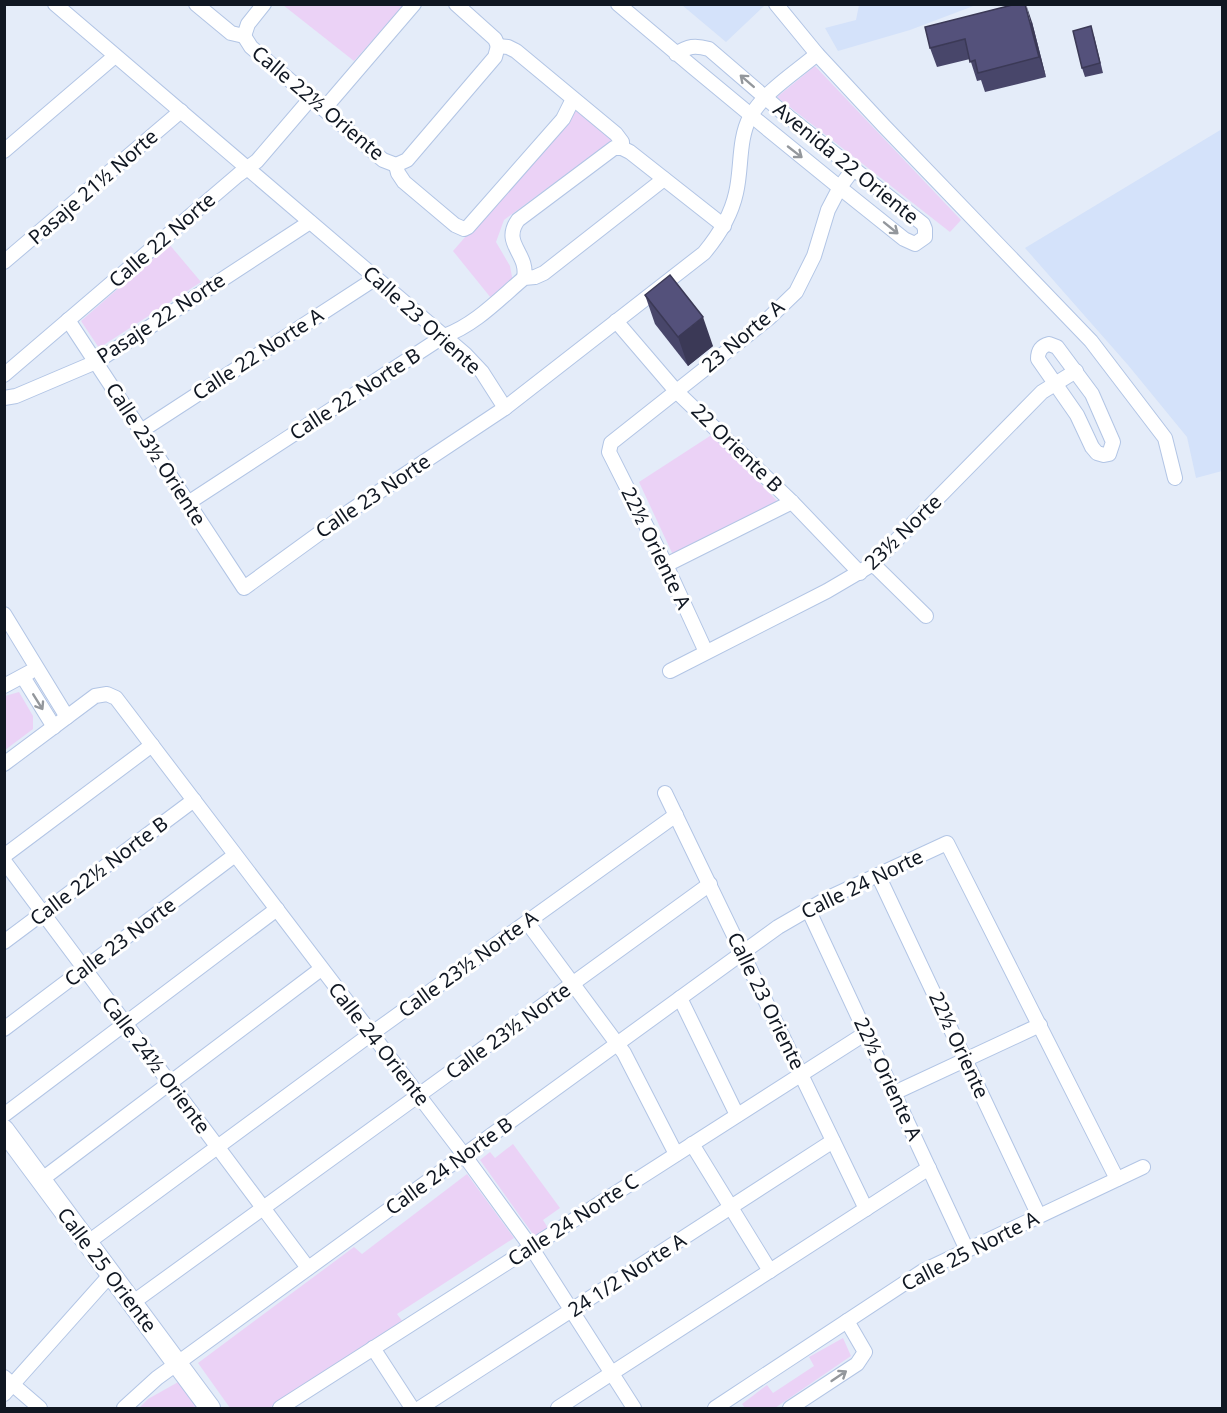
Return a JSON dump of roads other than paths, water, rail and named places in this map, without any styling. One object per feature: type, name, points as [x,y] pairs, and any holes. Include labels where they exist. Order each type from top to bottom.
[{"type":"street","name":"Calle 23 Oriente","points":[[55,4],[444,336],[482,372],[505,408]]},
{"type":"street","name":"Calle 22½ Oriente","points":[[196,4],[231,33],[244,36],[248,44],[383,160],[396,165],[404,182],[455,225],[464,229],[472,225],[563,119],[573,99]]},
{"type":"street","points":[[244,36],[248,24],[264,4]]},
{"type":"street","points":[[324,109],[414,4]]},
{"type":"street","points":[[396,165],[404,162],[415,151],[495,57],[498,46],[495,39],[456,4]]},
{"type":"street","name":"Avenida 22 Oriente","points":[[618,4],[676,54],[750,117],[909,243],[915,244],[925,237],[923,224],[765,98],[709,49],[696,45],[687,47],[676,54]]},
{"type":"street","points":[[776,4],[817,54],[1091,341],[1166,438],[1175,478]]},
{"type":"street","points":[[498,46],[516,51],[616,134],[622,148]]},
{"type":"street","points":[[505,408],[704,253],[724,226],[736,192],[743,135],[750,117],[765,98],[817,54]]},
{"type":"street","points":[[4,151],[116,56]]},
{"type":"street","name":"Calle 22 Norte","points":[[4,375],[257,161],[311,98]]},
{"type":"street","name":"Pasaje 21½ Norte","points":[[4,262],[181,111]]},
{"type":"street","points":[[524,278],[526,270],[523,259],[511,239],[512,228],[518,220],[614,148],[622,148],[630,152],[724,226]]},
{"type":"street","name":"23 Norte A","points":[[610,443],[769,318],[796,292],[814,256],[828,210],[840,187],[854,168]]},
{"type":"street","name":"Calle 22 Norte B","points":[[188,503],[444,336],[468,324],[524,278],[544,273],[664,179]]},
{"type":"street","name":"Pasaje 22 Norte","points":[[4,398],[16,396],[96,362],[310,222]]},
{"type":"street","name":"Calle 22 Norte A","points":[[141,431],[376,278]]},
{"type":"street","name":"Calle 23½ Oriente","points":[[68,320],[244,588]]},
{"type":"street","name":"22 Oriente B","points":[[616,321],[676,391],[792,502],[860,573]]},
{"type":"street","points":[[1046,345],[1057,347],[1092,394],[1113,442],[1109,454],[1097,453],[1092,447],[1077,415],[1056,383],[1038,359],[1038,352],[1046,345]]},
{"type":"street","name":"23½ Norte","points":[[670,671],[860,573],[873,564],[1042,392],[1076,371]]},
{"type":"street","name":"Calle 23 Norte","points":[[244,588],[350,511],[505,408]]},
{"type":"street","name":"22½ Oriente A","points":[[610,443],[609,452],[666,565],[706,652]]},
{"type":"street","points":[[666,565],[792,502]]},
{"type":"street","points":[[873,564],[926,616]]},
{"type":"street","points":[[4,614],[68,717],[4,764]]},
{"type":"street","points":[[4,686],[37,667]]},
{"type":"street","points":[[23,677],[54,727]]},
{"type":"street","name":"Calle 24 Oriente","points":[[68,717],[95,696],[107,694],[119,702],[464,1155],[531,1247],[634,1408]]},
{"type":"street","points":[[4,856],[152,745]]},
{"type":"street","name":"Calle 23 Oriente","points":[[665,793],[866,1209]]},
{"type":"street","name":"Calle 22½ Norte B","points":[[4,942],[194,800]]},
{"type":"street","name":"Calle 23½ Norte A","points":[[87,1243],[371,1034],[676,815]]},
{"type":"street","name":"Calle 24 Norte","points":[[778,927],[808,909],[947,843],[1040,1025]]},
{"type":"street","name":"Calle 23 Norte","points":[[4,1029],[235,855]]},
{"type":"street","name":"Calle 24½ Oriente","points":[[4,861],[308,1268]]},
{"type":"street","name":"22½ Oriente","points":[[878,875],[1039,1216]]},
{"type":"street","name":"Calle 23½ Norte","points":[[132,1303],[710,884]]},
{"type":"street","points":[[4,1115],[277,909]]},
{"type":"street","name":"22½ Oriente A","points":[[808,909],[967,1250]]},
{"type":"street","points":[[527,921],[628,1059],[676,1154]]},
{"type":"street","name":"Calle 24 Norte B","points":[[124,1408],[143,1389],[177,1363],[778,927]]},
{"type":"street","points":[[41,1180],[321,969]]},
{"type":"street","points":[[680,998],[737,1115]]},
{"type":"street","points":[[894,1093],[1040,1025],[1117,1179]]},
{"type":"street","name":"Calle 24 Norte C","points":[[280,1408],[866,1033]]},
{"type":"street","name":"Calle 25 Oriente","points":[[4,1130],[210,1408]]},
{"type":"street","name":"24 1/2 Norte A","points":[[420,1408],[833,1141]]},
{"type":"street","points":[[692,1144],[770,1271]]},
{"type":"street","name":"Calle 25 Norte A","points":[[721,1407],[923,1271],[1143,1167]]},
{"type":"street","points":[[558,1408],[929,1168]]},
{"type":"street","points":[[40,1408],[7,1385],[111,1274]]},
{"type":"street","points":[[790,1408],[857,1364],[865,1353],[847,1321]]},
{"type":"street","points":[[374,1348],[412,1408]]}]
